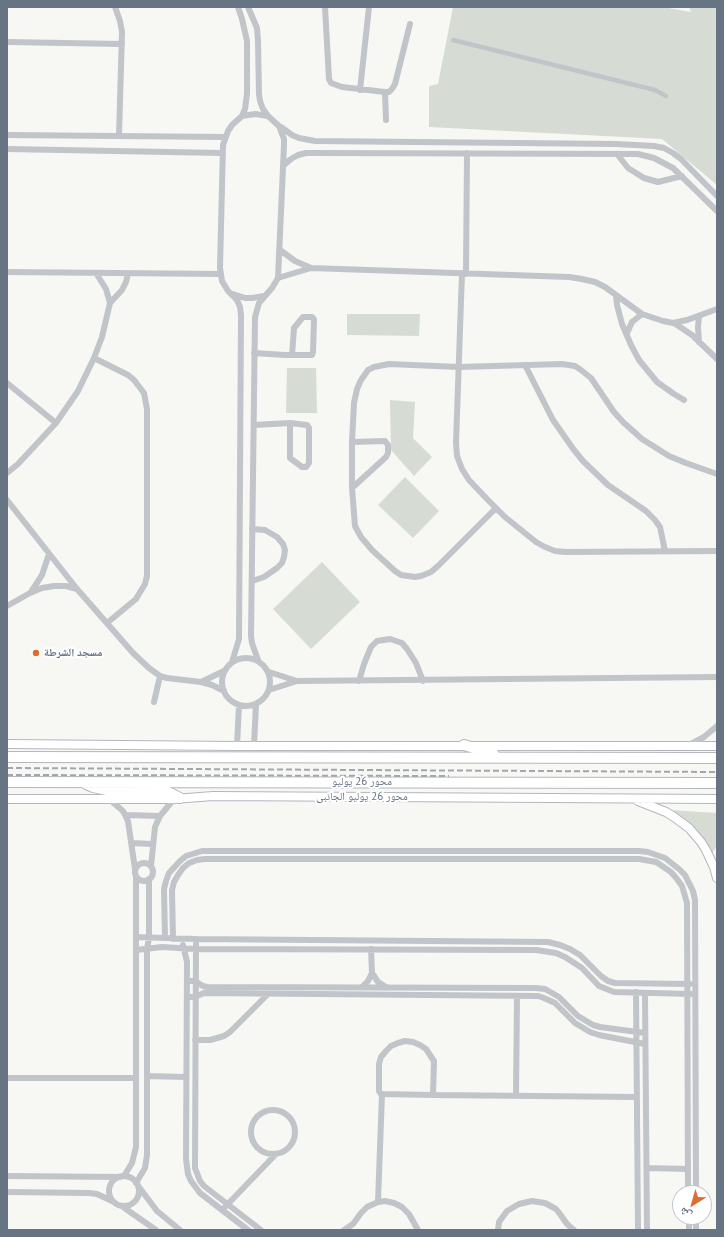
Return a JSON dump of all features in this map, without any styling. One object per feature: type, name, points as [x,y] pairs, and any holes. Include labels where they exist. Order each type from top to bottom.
[{"type":"highway","points":[[464,745],[505,757]]},
{"type":"highway","points":[[7,758],[717,758]]},
{"type":"highway","points":[[80,781],[100,789],[168,792],[178,799]]},
{"type":"highway","name":"محور 26 يوليو","points":[[7,782],[717,783]]},
{"type":"main road","points":[[7,744],[237,746],[717,746]]},
{"type":"main road","name":"محور 26 يوليو الجانبى","points":[[7,799],[110,800],[178,799],[213,796],[633,800],[717,799]]},
{"type":"main road","points":[[633,800],[666,812],[674,816],[689,828],[706,850],[714,867],[717,878]]},
{"type":"street","points":[[115,7],[122,32],[119,136]]},
{"type":"street","points":[[232,662],[239,639],[241,315],[237,300],[225,286],[220,268],[222,152],[225,137],[232,126],[242,116],[245,109],[247,94],[247,41],[238,7]]},
{"type":"street","points":[[248,7],[257,28],[259,94],[263,109],[279,126],[299,138],[321,141],[623,144],[654,146],[668,151],[681,159],[717,196]]},
{"type":"street","points":[[325,7],[329,79],[336,86],[360,90],[389,92],[395,84],[410,24]]},
{"type":"street","points":[[360,90],[369,7]]},
{"type":"street","points":[[453,40],[655,90],[666,96]]},
{"type":"street","points":[[7,42],[122,44]]},
{"type":"street","points":[[385,92],[386,120]]},
{"type":"street","points":[[247,94],[251,98],[257,97],[259,94]]},
{"type":"street","points":[[242,116],[255,114],[268,116]]},
{"type":"street","points":[[258,660],[251,636],[255,317],[259,303],[276,283],[278,278],[284,165],[284,139],[279,126]]},
{"type":"street","points":[[7,135],[225,137]]},
{"type":"street","points":[[321,141],[321,153]]},
{"type":"street","points":[[7,149],[222,152]]},
{"type":"street","points":[[284,165],[290,160],[306,153],[638,154],[654,158],[672,168],[717,210]]},
{"type":"street","points":[[467,153],[464,274],[456,443],[457,456],[462,469],[469,480],[496,508],[536,542],[555,551],[717,551]]},
{"type":"street","points":[[617,154],[628,168],[644,178],[658,182],[682,176]]},
{"type":"street","points":[[280,250],[295,261],[310,268]]},
{"type":"street","points":[[278,278],[310,268],[582,279],[595,282],[605,287],[642,314],[673,323],[684,329],[717,359]]},
{"type":"street","points":[[7,272],[221,274]]},
{"type":"street","points":[[7,473],[18,464],[56,424],[78,391],[94,358],[102,337],[110,303],[106,289],[96,273]]},
{"type":"street","points":[[110,303],[122,290],[128,273]]},
{"type":"street","points":[[232,294],[239,297],[252,298],[265,296]]},
{"type":"street","points":[[616,295],[618,311],[637,357],[651,375],[664,388],[684,400]]},
{"type":"street","points":[[673,323],[687,320],[717,309]]},
{"type":"street","points":[[627,333],[632,322],[642,314]]},
{"type":"street","points":[[699,316],[699,342]]},
{"type":"street","points":[[254,353],[292,355],[313,354],[314,319],[312,317],[303,317],[294,328],[292,355]]},
{"type":"street","points":[[94,358],[128,375],[134,380],[144,393],[147,409],[145,584],[136,599],[107,623]]},
{"type":"street","points":[[496,508],[431,572],[421,576],[401,575],[372,550],[361,537],[355,526],[353,519],[352,488],[354,409],[361,380],[368,370],[374,367],[389,364],[459,367],[562,364],[575,366],[591,378],[614,412],[642,439],[669,456],[686,464],[717,474]]},
{"type":"street","points":[[525,365],[553,420],[574,450],[608,485],[646,511],[655,520],[660,527],[666,552]]},
{"type":"street","points":[[7,383],[56,424]]},
{"type":"street","points":[[254,425],[290,423],[306,424],[309,426],[309,463],[306,467],[302,467],[290,458],[290,423]]},
{"type":"street","points":[[352,442],[386,441],[388,445],[388,453],[386,457],[352,488]]},
{"type":"street","points":[[7,500],[77,589],[133,653],[149,668],[160,676],[201,682],[224,691]]},
{"type":"street","points":[[252,529],[264,530],[277,537],[283,544],[285,550],[282,563],[277,568],[264,577],[252,581]]},
{"type":"street","points":[[30,593],[42,575],[49,554]]},
{"type":"street","points":[[7,606],[42,588],[66,586],[77,589]]},
{"type":"street","points":[[359,682],[371,647],[377,641],[390,639],[402,643],[407,649],[416,663],[423,681]]},
{"type":"street","points":[[201,682],[224,671],[232,662],[240,658],[249,658],[258,660],[268,672],[270,678],[269,690],[262,701],[256,704],[250,706],[239,705],[233,702],[224,691],[222,678],[224,671]]},
{"type":"street","points":[[268,672],[297,681],[359,682],[717,677]]},
{"type":"street","points":[[154,702],[160,676]]},
{"type":"street","points":[[269,690],[297,681]]},
{"type":"street","points":[[254,746],[256,704]]},
{"type":"street","points":[[237,746],[239,705]]},
{"type":"street","points":[[688,746],[704,737],[717,726]]},
{"type":"street","points":[[123,1207],[135,1202],[139,1195],[137,1185],[143,1173],[146,1161],[147,949],[149,879],[152,874],[152,844],[155,827],[160,816],[178,799]]},
{"type":"street","points":[[110,800],[126,815],[132,843],[136,877],[136,1147],[132,1162],[122,1177],[116,1179],[110,1185],[109,1193],[112,1201]]},
{"type":"street","points":[[126,815],[160,816]]},
{"type":"street","points":[[132,843],[152,844]]},
{"type":"street","points":[[164,938],[164,889],[166,881],[171,870],[180,861],[194,853],[202,851],[648,852],[665,858],[679,868],[687,879],[693,891],[695,909],[696,1185]]},
{"type":"street","points":[[648,852],[648,860]]},
{"type":"street","points":[[173,939],[172,890],[174,882],[183,868],[193,862],[205,859],[639,859],[660,864],[671,872],[680,882],[687,903],[688,1185]]},
{"type":"street","points":[[135,869],[140,864],[146,863],[151,866]]},
{"type":"street","points":[[136,877],[144,881],[149,879]]},
{"type":"street","points":[[136,937],[196,940],[548,942],[560,945],[575,952],[589,963],[601,976],[615,983],[696,984]]},
{"type":"street","points":[[183,939],[187,962],[186,1159],[188,1174],[190,1181],[200,1194],[248,1230]]},
{"type":"street","points":[[196,940],[195,1168],[200,1181],[204,1186],[261,1230]]},
{"type":"street","points":[[136,950],[162,947],[196,949],[536,950],[560,955],[574,962],[582,968],[593,981],[606,990],[614,992],[696,994]]},
{"type":"street","points":[[362,987],[368,981],[372,973],[371,949]]},
{"type":"street","points":[[372,973],[378,982],[386,988]]},
{"type":"street","points":[[187,981],[195,981],[208,987],[545,989],[560,997],[578,1016],[593,1025],[645,1033]]},
{"type":"street","points":[[636,992],[638,1230]]},
{"type":"street","points":[[187,997],[195,997],[204,993],[538,996],[555,1003],[574,1023],[582,1028],[599,1035],[645,1044]]},
{"type":"street","points":[[645,993],[647,1230]]},
{"type":"street","points":[[195,1040],[210,1040],[224,1036],[230,1032],[268,994]]},
{"type":"street","points":[[516,1096],[517,996]]},
{"type":"street","points":[[378,1202],[382,1094],[379,1091],[379,1064],[381,1057],[391,1046],[398,1043],[413,1042],[426,1049],[434,1062],[433,1095]]},
{"type":"street","points":[[147,1076],[186,1077]]},
{"type":"street","points":[[7,1078],[136,1078]]},
{"type":"street","points":[[382,1094],[637,1097]]},
{"type":"street","points":[[222,1210],[276,1154],[290,1146],[294,1137],[294,1127],[290,1118],[282,1111],[272,1109],[258,1115],[252,1124],[250,1134],[257,1148],[266,1153],[276,1154]]},
{"type":"street","points":[[647,1168],[688,1169]]},
{"type":"street","points":[[7,1176],[131,1178],[158,1211],[180,1230]]},
{"type":"street","points":[[7,1192],[89,1193],[101,1196],[123,1207],[156,1230]]},
{"type":"street","points":[[344,1230],[353,1224],[367,1207],[378,1202],[385,1201],[402,1207],[409,1214],[418,1230]]},
{"type":"street","points":[[498,1230],[499,1222],[507,1211],[519,1204],[532,1201],[545,1203],[556,1209],[567,1224],[574,1230]]},
{"type":"shaded area","points":[[453,7],[662,7],[691,12],[689,7],[717,7],[717,185],[662,139],[429,127],[429,86],[438,84]]},
{"type":"shaded area","points":[[347,314],[420,314],[419,336],[347,335]]},
{"type":"shaded area","points":[[287,368],[316,368],[317,413],[286,413]]},
{"type":"shaded area","points":[[390,400],[415,402],[413,438],[432,457],[414,476],[391,450]]},
{"type":"shaded area","points":[[405,477],[439,511],[413,538],[378,505]]},
{"type":"shaded area","points":[[322,562],[360,602],[311,649],[273,609]]},
{"type":"shaded area","points":[[670,810],[717,813],[717,846],[712,853],[703,840]]},
{"type":"railway","points":[[7,768],[717,772]]},
{"type":"railway","points":[[7,775],[449,776]]},
{"type":"place","name":"مسجد الشرطة","points":[[36,653]]}]
